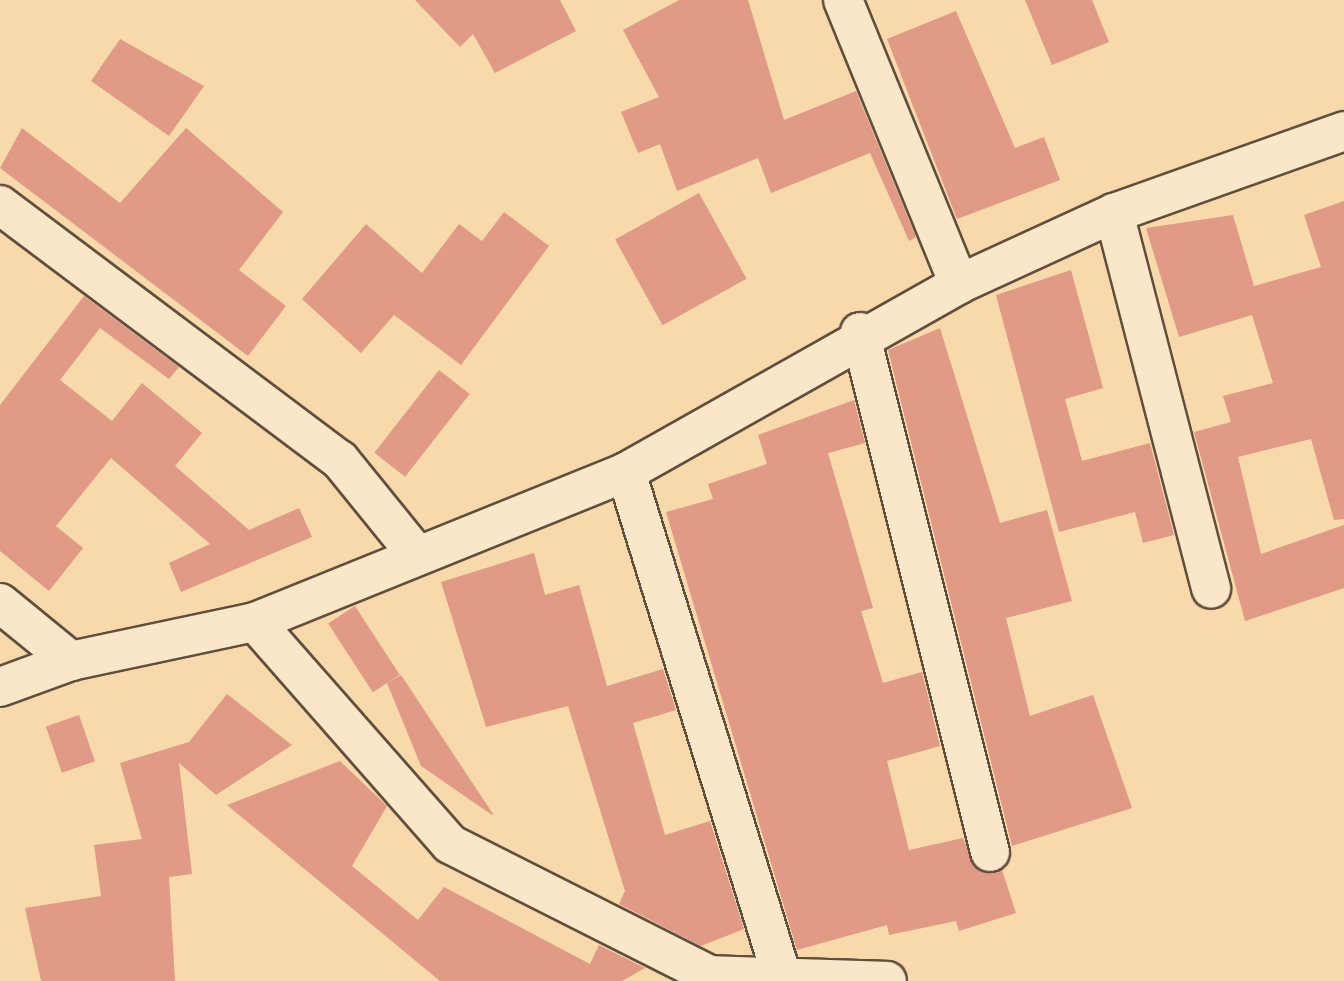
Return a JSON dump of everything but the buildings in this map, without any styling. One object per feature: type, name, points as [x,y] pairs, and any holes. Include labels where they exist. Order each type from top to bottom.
[{"type":"street","points":[[843,0],[958,284]]},
{"type":"street","points":[[0,687],[70,661],[254,622],[626,472],[860,332],[958,284],[1114,213],[1344,131]]},
{"type":"street","points":[[0,205],[340,460],[416,554]]},
{"type":"street","points":[[1114,213],[1210,589]]},
{"type":"street","points":[[860,332],[990,852]]},
{"type":"street","points":[[626,472],[782,977]]},
{"type":"street","points":[[0,602],[70,661]]},
{"type":"street","points":[[254,622],[450,844],[710,975],[887,981]]}]
